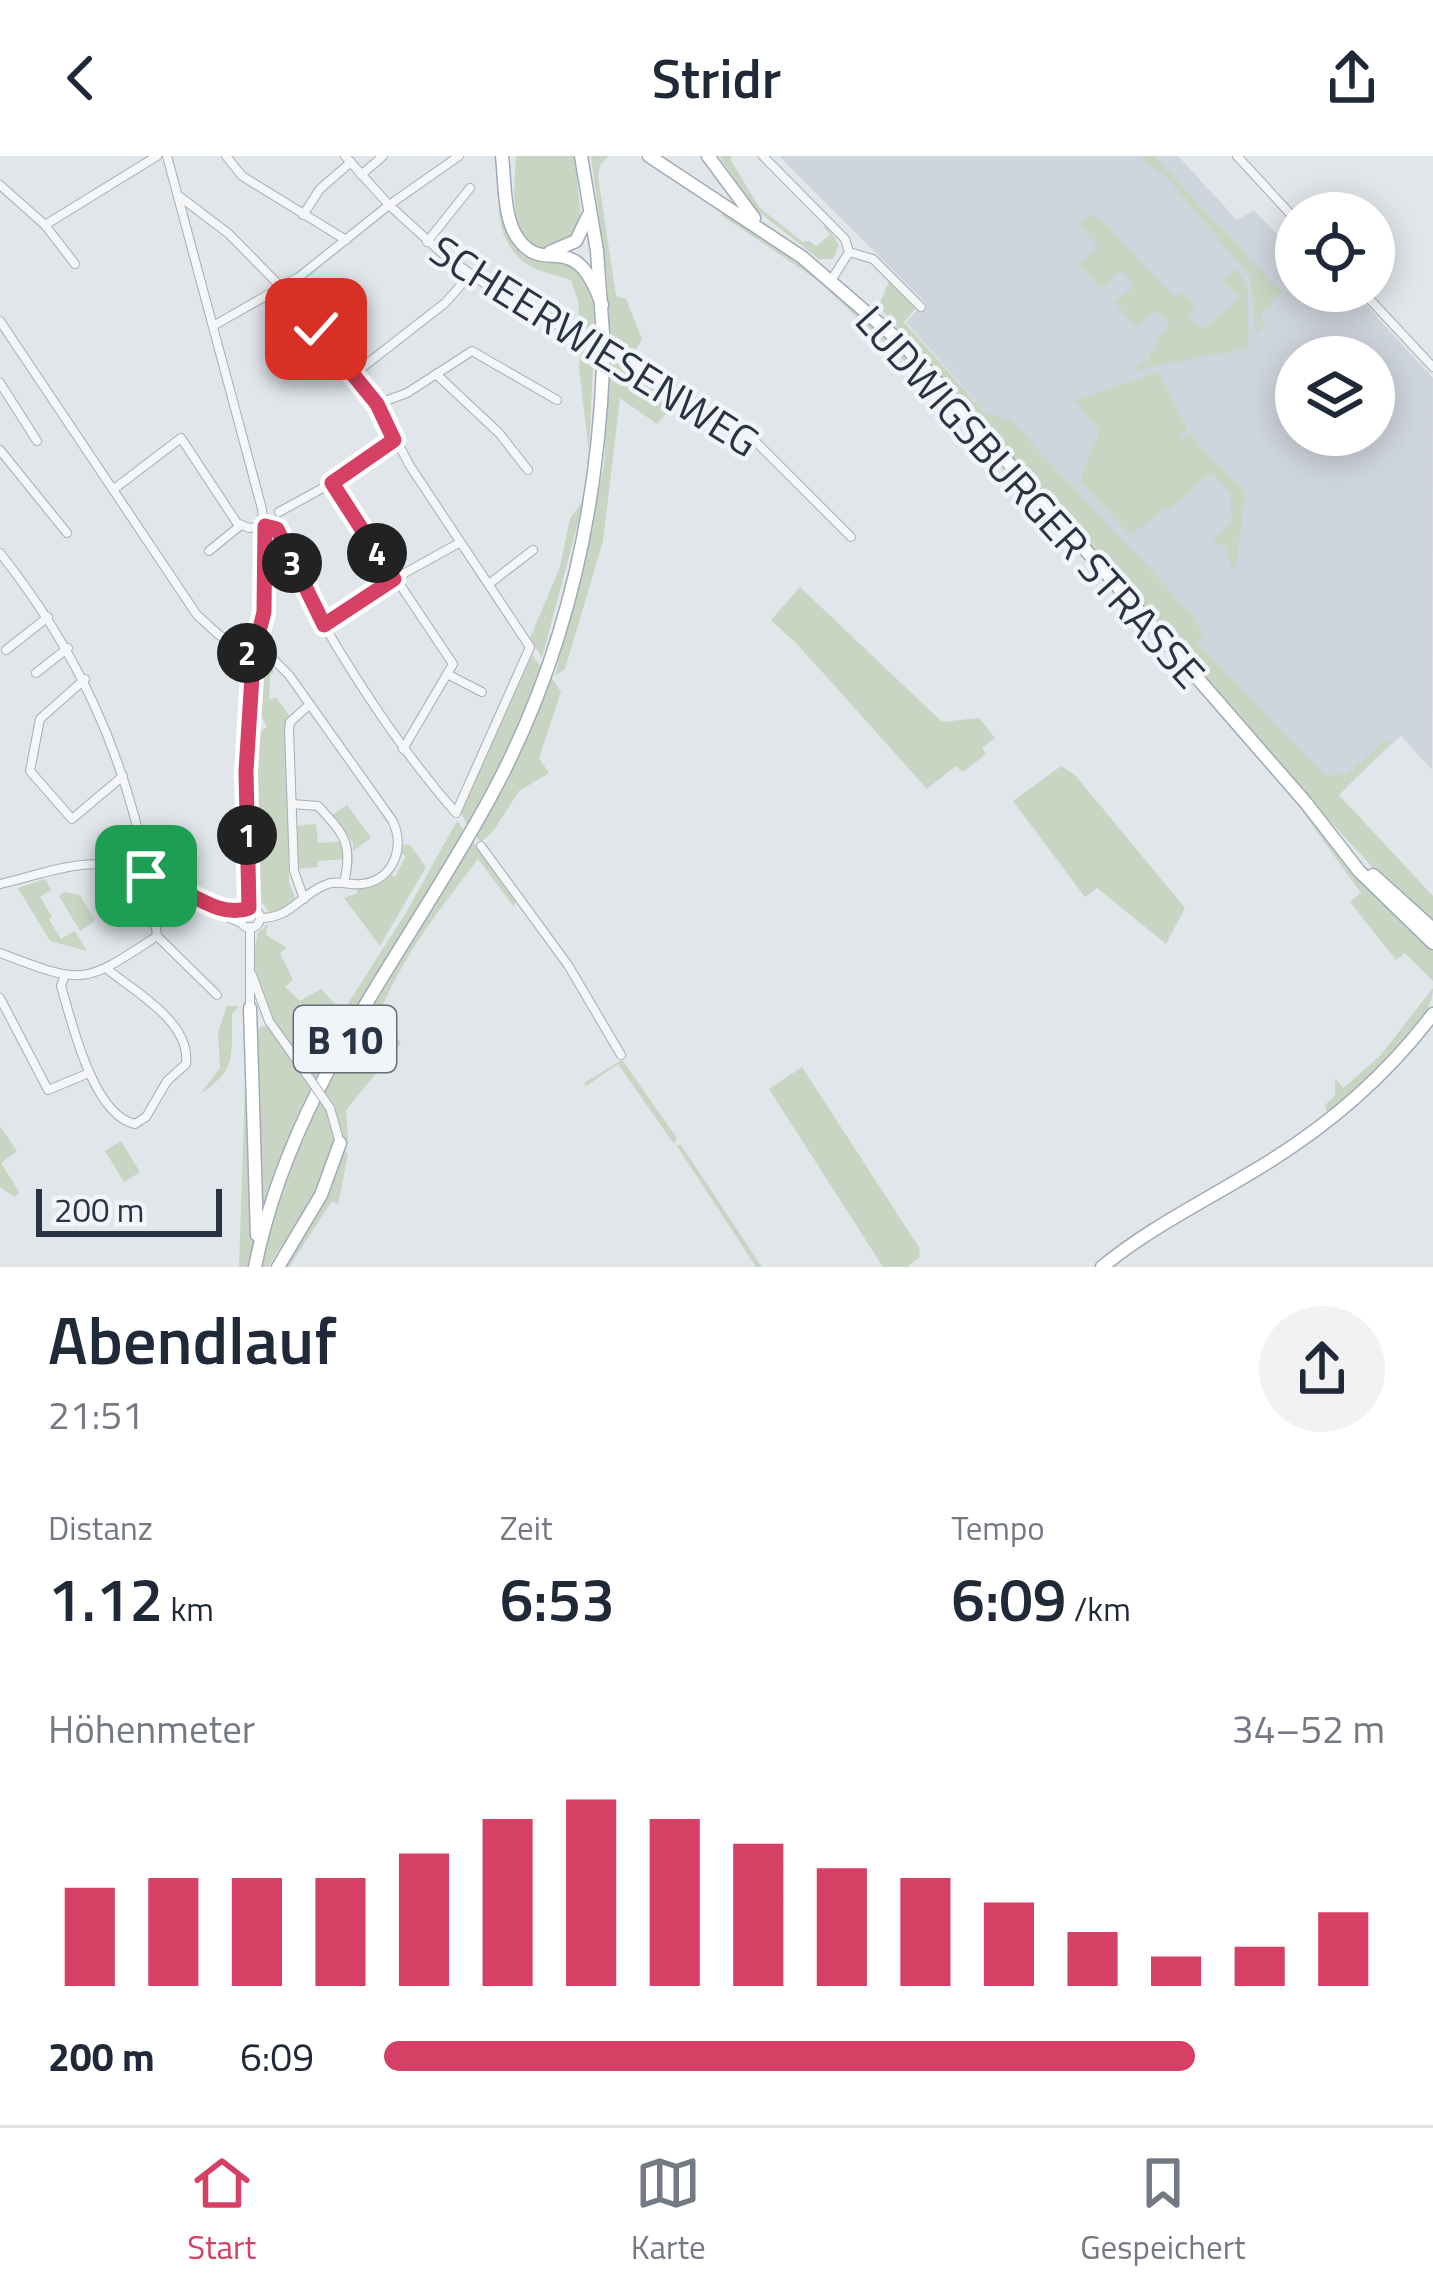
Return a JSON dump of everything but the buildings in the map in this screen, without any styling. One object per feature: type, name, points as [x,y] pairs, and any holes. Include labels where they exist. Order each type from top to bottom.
[{"type":"main road","points":[[490,156],[506,165],[514,232],[526,248],[580,262],[602,305]]},
{"type":"main road","name":"B 10","points":[[255,1267],[289,1152],[320,1083],[477,822],[552,658],[591,504],[603,367],[602,305],[581,156]]},
{"type":"main road","name":"LUDWIGSBURGER STRASSE","points":[[649,156],[763,228],[832,279],[888,329],[1325,827]]},
{"type":"main road","points":[[702,189],[710,170],[708,156],[763,228]]},
{"type":"main road","points":[[542,253],[576,241],[590,209]]},
{"type":"main road","points":[[1325,827],[1433,929]]},
{"type":"main road","points":[[1325,827],[1379,894],[1433,943]]},
{"type":"main road","points":[[250,1008],[259,1249]]},
{"type":"main road","points":[[1102,1267],[1320,1127],[1382,1074],[1433,1014]]},
{"type":"main road","points":[[252,1029],[269,1021]]},
{"type":"main road","points":[[278,1267],[321,1195],[340,1143]]},
{"type":"street","points":[[45,225],[157,156]]},
{"type":"street","points":[[167,156],[265,526],[263,624],[254,650],[246,771],[250,1008]]},
{"type":"street","points":[[226,156],[242,176],[346,240]]},
{"type":"street","points":[[362,175],[383,156]]},
{"type":"street","points":[[213,326],[299,278],[458,156]]},
{"type":"street","points":[[763,156],[844,239],[849,252]]},
{"type":"street","points":[[1237,156],[1275,197]]},
{"type":"street","points":[[303,215],[348,159]]},
{"type":"street","name":"SCHEERWIESENWEG","points":[[348,159],[427,242],[470,275],[640,368],[756,442],[851,537]]},
{"type":"street","points":[[0,184],[45,225],[75,264]]},
{"type":"street","points":[[427,242],[470,188]]},
{"type":"street","points":[[179,196],[229,234],[354,374],[530,647],[456,814],[373,708],[324,625],[277,529],[242,525],[208,551]]},
{"type":"street","points":[[832,279],[849,252]]},
{"type":"street","points":[[849,252],[873,259],[921,307]]},
{"type":"street","points":[[354,374],[445,303],[470,275]]},
{"type":"street","points":[[1382,312],[1433,367]]},
{"type":"street","points":[[0,321],[197,615],[236,645],[279,662],[399,834],[398,852],[380,878],[361,885],[326,884],[279,917],[246,925],[130,870],[102,864],[74,865],[0,884]]},
{"type":"street","points":[[377,404],[407,393],[472,351],[557,400]]},
{"type":"street","points":[[436,374],[499,433],[528,470]]},
{"type":"street","points":[[0,383],[37,441]]},
{"type":"street","points":[[113,489],[182,438],[202,475],[242,525]]},
{"type":"street","points":[[279,512],[394,440]]},
{"type":"street","points":[[0,450],[67,533]]},
{"type":"street","points":[[332,483],[453,664],[403,748]]},
{"type":"street","points":[[324,625],[459,543]]},
{"type":"street","points":[[488,584],[533,550]]},
{"type":"street","points":[[0,553],[85,679],[123,776],[145,856],[157,936],[217,995]]},
{"type":"street","points":[[6,650],[47,617]]},
{"type":"street","points":[[36,673],[68,648]]},
{"type":"street","points":[[447,674],[482,692]]},
{"type":"street","points":[[85,679],[38,724],[30,772],[75,818],[123,776]]},
{"type":"street","points":[[304,899],[295,881],[290,722],[308,706]]},
{"type":"street","points":[[292,804],[317,806],[346,840],[350,850],[344,883]]},
{"type":"street","points":[[481,846],[568,965],[621,1054]]},
{"type":"street","points":[[130,870],[145,856]]},
{"type":"street","points":[[150,881],[181,886],[221,910],[255,909],[260,918]]},
{"type":"street","points":[[0,953],[65,975],[89,976],[157,936]]},
{"type":"street","points":[[65,975],[62,986],[89,1073],[123,1120],[135,1124],[146,1117],[167,1082],[186,1064],[185,1043],[169,1021],[106,969]]},
{"type":"street","points":[[252,975],[269,1021],[330,1108],[340,1143]]},
{"type":"street","points":[[0,998],[48,1090],[89,1073]]},
{"type":"shaded area","points":[[779,156],[1178,156],[1237,220],[1254,210],[1275,232],[1275,312],[1372,312],[1394,336],[1275,336],[1275,456],[1395,456],[1395,337],[1433,378],[1432,770],[1401,736],[1326,804],[906,322],[925,302]]},
{"type":"green space","points":[[516,156],[575,156],[581,220],[568,240],[543,249],[525,242],[515,210]]},
{"type":"green space","points":[[591,156],[609,156],[601,163],[598,176],[616,296],[626,299],[642,339],[630,359],[610,348],[607,277]]},
{"type":"green space","points":[[719,156],[732,156],[759,207],[803,242],[816,246],[830,235],[823,226],[827,227],[839,245],[833,259],[819,259],[755,209]]},
{"type":"green space","points":[[1154,156],[1275,285],[1275,299],[1261,313],[1264,326],[1256,334],[1250,276],[1166,177],[1139,157]]},
{"type":"green space","points":[[502,185],[510,229],[520,247],[579,267],[592,291],[596,339],[577,331],[579,304],[571,280],[530,266],[510,247],[499,217]]},
{"type":"green space","points":[[725,210],[844,296],[907,352],[1289,789],[1377,897],[1433,948],[1433,981],[1405,953],[1396,960],[1350,902],[1361,893],[1297,804],[944,398],[816,279],[721,215]]},
{"type":"green space","points":[[1089,215],[1097,215],[1175,298],[1182,293],[1195,307],[1188,315],[1202,330],[1239,298],[1223,280],[1236,268],[1248,287],[1248,348],[1136,370],[1170,325],[1156,310],[1137,327],[1115,303],[1134,286],[1121,270],[1100,288],[1079,264],[1098,247],[1079,225]]},
{"type":"green space","points":[[890,279],[916,308],[904,322],[984,412],[1011,421],[1192,614],[1203,635],[1197,642],[1325,776],[1347,774],[1385,741],[1391,743],[1339,795],[1433,896],[1433,922],[1326,817],[904,338],[879,305]]},
{"type":"green space","points":[[583,339],[594,346],[589,452],[579,367]]},
{"type":"green space","points":[[615,357],[681,396],[657,424],[620,398],[603,541],[565,669],[555,676],[604,467],[610,365]]},
{"type":"green space","points":[[1158,372],[1187,428],[1178,438],[1181,441],[1189,433],[1245,493],[1232,570],[1226,548],[1212,541],[1232,523],[1230,493],[1211,472],[1131,536],[1080,481],[1100,431],[1074,400]]},
{"type":"green space","points":[[584,500],[542,658],[530,638],[560,567],[570,518]]},
{"type":"green space","points":[[800,587],[942,722],[979,718],[995,738],[982,748],[986,754],[963,772],[956,766],[927,789],[771,620]]},
{"type":"green space","points":[[532,655],[541,667],[526,715],[467,825],[461,812]]},
{"type":"green space","points":[[271,665],[269,700],[276,697],[291,718],[287,725],[289,883],[295,897],[285,909],[270,913],[256,895],[252,821],[255,744],[257,734],[267,727],[258,709],[264,671]]},
{"type":"green space","points":[[551,677],[561,692],[539,758],[549,773],[519,791],[481,842],[476,836]]},
{"type":"green space","points":[[1061,766],[1075,775],[1185,908],[1166,944],[1097,888],[1085,897],[1013,801]]},
{"type":"green space","points":[[347,805],[371,838],[353,851],[353,843],[332,815]]},
{"type":"green space","points":[[457,821],[464,830],[459,842],[382,963],[316,1081],[279,1030],[261,993],[255,954],[258,933],[268,924],[266,935],[287,948],[280,953],[293,980],[285,987],[300,1001],[321,989],[335,1004],[347,1005]]},
{"type":"green space","points":[[316,824],[318,843],[344,841],[346,859],[296,869],[294,826]]},
{"type":"green space","points":[[473,842],[516,898],[514,907],[478,859],[423,934],[388,993],[379,1015],[401,1043],[346,1110],[348,1139],[344,1141],[323,1089]]},
{"type":"green space","points":[[404,844],[410,845],[426,867],[380,946],[344,898],[390,874],[395,877],[406,856],[401,854]]},
{"type":"green space","points":[[45,879],[51,890],[40,897],[52,917],[49,920],[61,939],[75,931],[87,951],[50,941],[18,888]]},
{"type":"green space","points":[[64,892],[80,895],[95,921],[80,931],[59,896]]},
{"type":"green space","points":[[1433,988],[1430,1004],[1407,1039],[1327,1113],[1325,1105],[1335,1095],[1335,1078],[1343,1088],[1380,1056]]},
{"type":"green space","points":[[227,1006],[239,1006],[232,1014],[230,1060],[221,1077],[201,1093],[220,1068],[218,1032]]},
{"type":"green space","points":[[261,1026],[269,1027],[312,1089],[265,1205],[261,1202],[256,1034]]},
{"type":"green space","points":[[246,1053],[256,1229],[249,1267],[239,1267]]},
{"type":"green space","points":[[622,1060],[677,1138],[674,1144],[618,1064],[584,1083]]},
{"type":"green space","points":[[802,1067],[920,1249],[919,1258],[907,1267],[883,1267],[769,1089]]},
{"type":"green space","points":[[318,1098],[335,1130],[333,1159],[309,1207],[268,1267],[260,1267],[272,1211]]},
{"type":"green space","points":[[0,1126],[17,1151],[1,1163],[19,1192],[15,1197],[0,1187]]},
{"type":"green space","points":[[121,1141],[140,1172],[124,1182],[105,1151]]},
{"type":"green space","points":[[681,1145],[762,1267],[756,1267],[677,1146]]},
{"type":"green space","points":[[343,1147],[348,1155],[338,1204],[332,1201],[289,1267],[274,1267],[329,1188]]},
{"type":"route","points":[[146,876],[181,886],[221,910],[249,908],[246,771],[253,661],[247,651],[263,624],[265,526],[277,529],[324,625],[394,579],[332,483],[394,440],[377,404],[316,329]]}]
